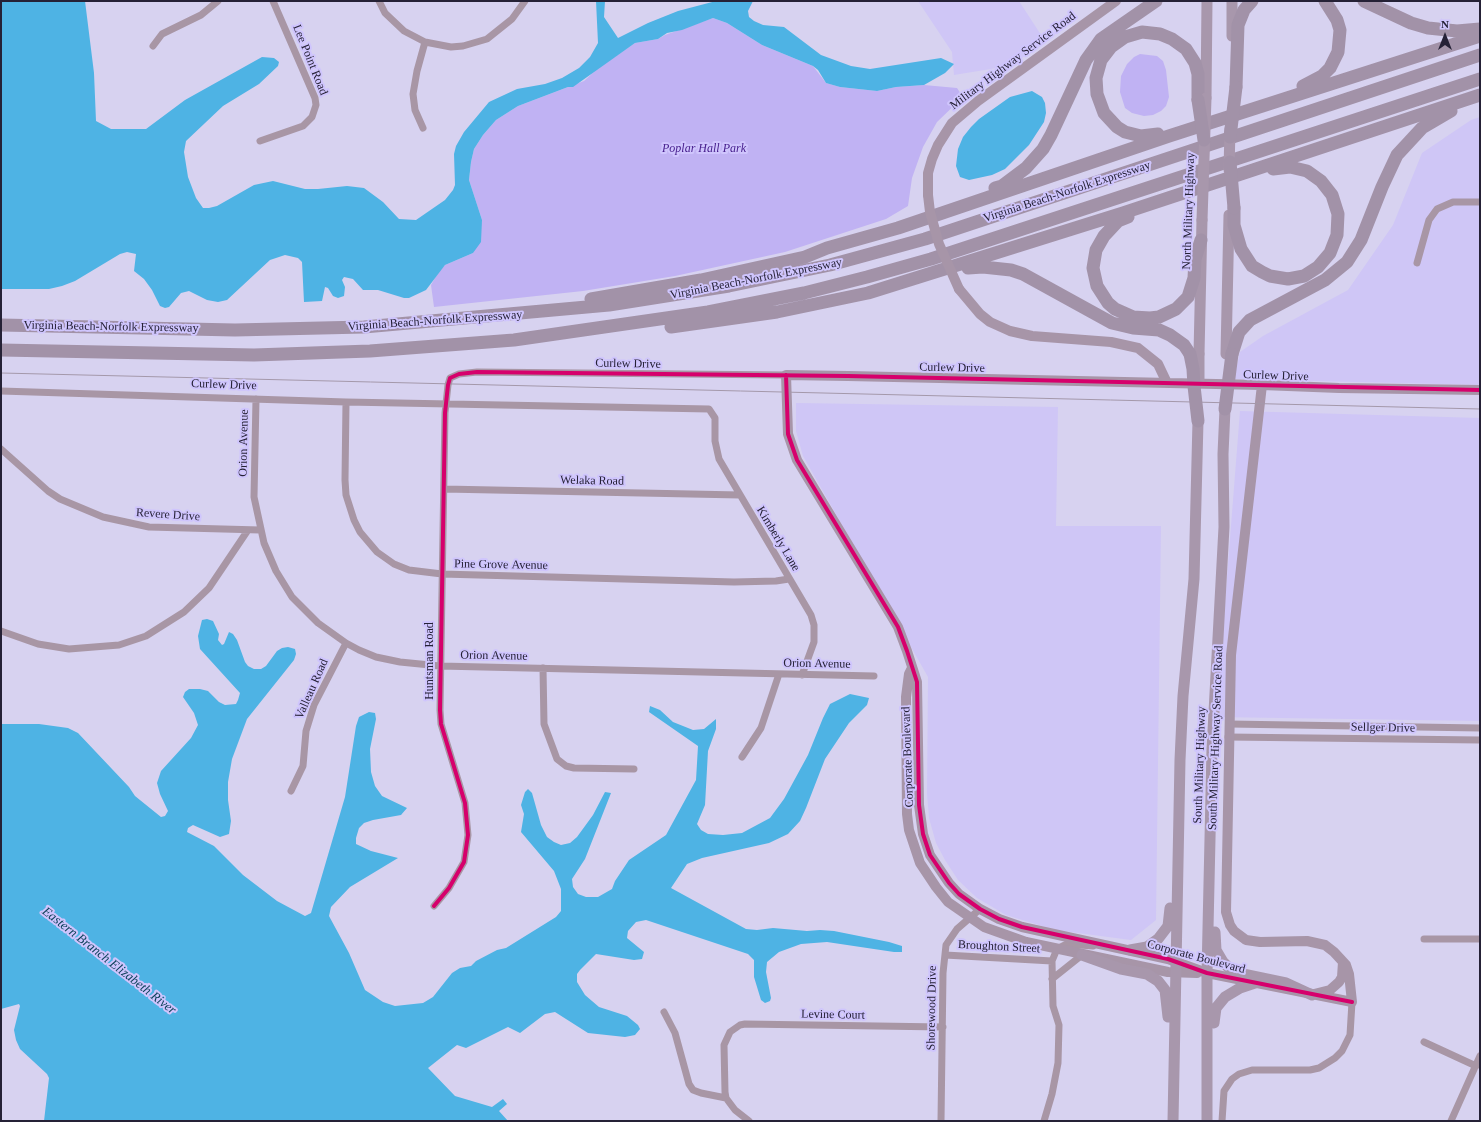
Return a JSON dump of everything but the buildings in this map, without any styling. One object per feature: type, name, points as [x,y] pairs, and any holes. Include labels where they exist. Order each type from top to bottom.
[{"type":"highway","points":[[944,213],[1002,186],[1026,168],[1043,149],[1051,135],[1093,49],[1106,35],[1156,1]]},
{"type":"highway","points":[[1230,137],[1238,24],[1244,10],[1252,1]]},
{"type":"highway","points":[[1251,110],[1311,83],[1322,76],[1330,68],[1338,52],[1340,30],[1334,13],[1325,1]]},
{"type":"highway","points":[[1364,1],[1411,23],[1428,28],[1457,31],[1480,29]]},
{"type":"highway","points":[[1204,140],[1202,99],[1198,74],[1191,57],[1180,44],[1160,34],[1142,32],[1125,37],[1106,52],[1098,68],[1096,85],[1100,105],[1110,121],[1125,132],[1142,136],[1152,136],[1217,121]]},
{"type":"highway","points":[[467,318],[650,290],[805,257],[827,248],[944,213],[1217,121],[1480,36]]},
{"type":"highway","name":"Virginia Beach-Norfolk Expressway","points":[[1,325],[235,330],[291,330],[364,327],[538,313],[649,300],[736,285],[844,261],[925,239],[1480,55]]},
{"type":"highway","name":"Virginia Beach-Norfolk Expressway","points":[[1,350],[182,354],[319,354],[463,345],[584,331],[752,304],[867,277],[1049,221],[1480,79]]},
{"type":"highway","points":[[584,331],[659,328],[747,317],[868,293],[1170,198],[1480,95]]},
{"type":"highway","points":[[1225,409],[1229,354],[1239,332],[1257,315],[1325,280],[1347,262],[1362,240],[1391,167],[1409,141],[1446,112],[1480,99]]},
{"type":"highway","points":[[1212,183],[1280,168],[1294,168],[1307,171],[1327,187],[1336,206],[1339,225],[1335,244],[1326,259],[1310,272],[1288,279],[1270,276],[1252,266],[1241,249],[1234,225],[1231,209],[1230,162]]},
{"type":"highway","points":[[1170,198],[1118,221],[1104,236],[1096,250],[1093,268],[1097,286],[1102,295],[1115,309],[1133,317],[1150,318],[1168,313],[1176,308],[1188,296],[1194,278],[1195,258],[1201,240]]},
{"type":"highway","points":[[908,281],[983,266],[1011,270],[1035,280],[1112,323],[1133,328],[1159,330],[1170,335],[1195,354],[1194,386],[1198,426]]},
{"type":"main road","points":[[1202,99],[1207,1]]},
{"type":"main road","points":[[1232,1],[1233,88]]},
{"type":"main road","points":[[1230,137],[1230,162]]},
{"type":"main road","name":"North Military Highway","points":[[1195,354],[1202,220],[1204,140]]},
{"type":"main road","points":[[1229,354],[1231,209]]},
{"type":"main road","name":"South Military Highway","points":[[1206,1121],[1207,973],[1212,749],[1224,527],[1223,454],[1225,409]]},
{"type":"main road","name":"South Military Highway","points":[[1173,1121],[1179,812],[1183,696],[1194,579],[1198,426]]},
{"type":"main road","points":[[1130,950],[1154,943],[1168,926],[1171,866],[1179,812]]},
{"type":"main road","points":[[1210,880],[1216,950],[1228,968],[1238,973],[1286,983],[1312,995]]},
{"type":"main road","points":[[1082,955],[1121,968],[1147,974],[1158,981],[1165,990],[1167,999],[1174,1062]]},
{"type":"main road","points":[[1207,1100],[1214,1058],[1214,1014],[1216,1008],[1232,992],[1255,983]]},
{"type":"street","points":[[153,46],[162,34],[201,15],[218,1]]},
{"type":"street","name":"Lee Point Road","points":[[260,141],[303,126],[312,117],[316,104],[315,98],[273,1]]},
{"type":"street","points":[[379,1],[393,22],[404,31],[425,42],[451,47],[469,45],[487,39],[512,19],[525,1]]},
{"type":"street","name":"Military Highway Service Road","points":[[1116,1],[978,101],[956,119],[944,133],[932,159],[928,173],[930,212],[939,244],[959,289],[980,314],[990,322],[1010,331],[1032,336],[1111,342],[1138,348],[1158,364],[1163,383]]},
{"type":"street","points":[[423,128],[415,110],[413,94],[417,71],[425,42]]},
{"type":"street","points":[[1417,263],[1429,220],[1437,209],[1453,202],[1480,202]]},
{"type":"street","name":"Curlew Drive","points":[[446,403],[450,380],[459,374],[467,372],[786,375],[1480,390]]},
{"type":"street","name":"Corporate Boulevard","points":[[786,375],[788,434],[797,460],[898,627],[917,682],[919,805],[926,843],[930,855],[949,883],[959,894],[980,910],[1022,927],[1130,950],[1176,967]]},
{"type":"street","name":"South Military Highway Service Road","points":[[1222,1121],[1224,1091],[1232,1079],[1239,1074],[1252,1070],[1310,1070],[1328,1064],[1335,1058],[1342,1051],[1350,1034],[1352,1002],[1352,983],[1343,962],[1334,952],[1316,942],[1255,942],[1241,937],[1230,925],[1226,912],[1228,724],[1231,656],[1234,616],[1262,385]]},
{"type":"street","name":"Curlew Drive","points":[[1,391],[346,402],[703,408],[709,409],[714,414]]},
{"type":"street","name":"Orion Avenue","points":[[256,399],[254,497],[260,530],[276,571],[292,597],[318,623],[346,643],[376,657],[414,665],[440,666],[874,676]]},
{"type":"street","name":"Pine Grove Avenue","points":[[346,402],[346,495],[350,512],[360,532],[377,552],[394,564],[419,572],[442,574],[734,582],[776,581],[789,579]]},
{"type":"street","name":"Huntsman Road","points":[[434,906],[449,888],[461,868],[466,852],[468,835],[466,803],[441,724],[440,666],[446,403]]},
{"type":"street","name":"Kimberly Lane","points":[[714,414],[716,450],[719,459],[811,615],[814,625],[814,642],[802,675]]},
{"type":"street","name":"Revere Drive","points":[[1,448],[48,491],[60,499],[103,517],[149,527],[260,530]]},
{"type":"street","name":"Welaka Road","points":[[444,489],[740,495]]},
{"type":"street","points":[[1,631],[38,644],[69,649],[119,645],[146,636],[184,612],[209,588],[248,530]]},
{"type":"street","name":"Valleau Road","points":[[291,791],[303,766],[306,731],[314,705],[346,643]]},
{"type":"street","points":[[543,668],[544,724],[557,759],[566,766],[574,768],[634,769]]},
{"type":"street","name":"Corporate Boulevard","points":[[912,668],[909,674],[906,697],[907,814],[909,830],[914,848],[926,872],[948,902],[984,927],[1005,935],[1057,949],[1082,955],[1176,967],[1352,1002]]},
{"type":"street","points":[[742,757],[761,728],[779,674]]},
{"type":"street","name":"Sellger Drive","points":[[1228,724],[1480,728]]},
{"type":"street","points":[[1286,725],[1286,737]]},
{"type":"street","points":[[1372,726],[1372,738]]},
{"type":"street","points":[[1413,727],[1413,739]]},
{"type":"street","name":"Sellger Drive","points":[[1228,737],[1480,740]]},
{"type":"street","name":"Shorewood Drive","points":[[941,1121],[946,945],[950,937],[980,910]]},
{"type":"street","points":[[1424,939],[1480,939]]},
{"type":"street","points":[[1044,1121],[1052,1094],[1058,1063],[1059,1025],[1053,1006],[1052,961],[1057,949],[1071,944],[1108,946]]},
{"type":"street","name":"Broughton Street","points":[[945,955],[1052,961]]},
{"type":"street","points":[[1052,979],[1082,955]]},
{"type":"street","points":[[1312,995],[1330,990],[1339,982],[1342,977],[1343,962]]},
{"type":"street","points":[[664,1012],[676,1033],[688,1084],[693,1090],[701,1093],[726,1098],[735,1110],[748,1120]]},
{"type":"street","name":"Levine Court","points":[[726,1098],[724,1051],[727,1037],[735,1028],[745,1024],[943,1027]]},
{"type":"street","points":[[1424,1042],[1476,1066]]},
{"type":"street","points":[[1452,1121],[1480,1056]]},
{"type":"shaded area","points":[[918,1],[1019,1],[1043,38],[1015,65],[954,75],[952,52]]},
{"type":"shaded area","points":[[1480,117],[1480,385],[1234,379],[1240,352],[1263,336],[1348,290],[1393,225],[1422,153],[1471,120]]},
{"type":"shaded area","points":[[796,403],[1058,407],[1056,526],[1161,526],[1156,920],[1131,940],[1055,930],[1006,915],[977,898],[958,880],[945,860],[936,843],[929,818],[927,794],[928,677],[803,456],[796,431]]},
{"type":"shaded area","points":[[1240,411],[1480,418],[1480,721],[1216,717]]},
{"type":"green space","name":"Poplar Hall Park","points":[[713,18],[727,23],[762,45],[813,66],[826,83],[840,87],[877,91],[896,87],[924,85],[957,88],[963,97],[937,122],[923,147],[912,178],[908,206],[886,219],[785,252],[675,276],[583,291],[434,307],[431,285],[439,271],[445,265],[473,253],[482,220],[469,180],[471,162],[474,149],[483,135],[496,120],[518,106],[584,81],[597,69],[635,43],[658,39],[665,35]]},
{"type":"green space","points":[[1140,54],[1157,56],[1163,61],[1166,70],[1169,97],[1166,106],[1161,111],[1153,115],[1144,116],[1132,113],[1125,108],[1120,92],[1121,76],[1127,64],[1134,57]]},
{"type":"water","points":[[1,1],[85,1],[94,73],[96,121],[111,129],[146,129],[185,100],[262,57],[274,58],[279,62],[278,66],[259,84],[223,106],[186,141],[184,152],[188,177],[196,198],[203,208],[217,206],[254,185],[273,181],[305,189],[347,186],[364,188],[383,202],[399,219],[416,220],[445,200],[453,190],[455,185],[454,154],[456,146],[464,132],[489,102],[517,89],[545,84],[562,78],[579,68],[590,57],[598,43],[596,1],[605,1],[604,17],[618,38],[648,23],[678,11],[716,1],[753,1],[748,11],[749,17],[754,21],[763,25],[784,27],[821,55],[851,66],[870,69],[941,58],[954,64],[945,73],[924,85],[896,87],[877,91],[840,87],[826,83],[818,70],[813,66],[762,45],[727,23],[713,18],[682,30],[667,33],[658,39],[635,43],[573,87],[568,87],[518,106],[496,120],[483,135],[474,149],[471,162],[469,180],[482,220],[481,242],[473,253],[445,265],[426,290],[409,298],[404,298],[378,290],[363,290],[353,279],[344,277],[342,280],[345,287],[344,296],[338,298],[333,296],[328,288],[325,287],[322,301],[304,302],[302,262],[298,258],[285,255],[270,260],[227,300],[218,302],[207,300],[189,291],[181,293],[169,307],[165,308],[160,306],[152,290],[144,279],[134,271],[136,254],[127,252],[120,254],[75,281],[62,286],[49,289],[1,289]]},
{"type":"water","points":[[1032,91],[1042,97],[1045,103],[1046,113],[1044,122],[1029,145],[1005,169],[992,175],[969,180],[960,177],[956,166],[958,149],[963,137],[971,127],[979,119],[1010,97]]},
{"type":"water","name":"Eastern Branch Elizabeth River","points":[[207,619],[213,621],[219,634],[218,640],[222,645],[224,644],[229,632],[233,634],[237,640],[245,662],[248,666],[254,669],[261,669],[266,666],[277,651],[282,648],[288,647],[295,649],[296,654],[294,660],[247,719],[232,759],[228,782],[228,800],[231,821],[229,834],[220,837],[193,825],[188,828],[187,832],[214,846],[243,875],[277,901],[305,916],[311,913],[345,797],[356,726],[359,717],[369,712],[375,713],[376,719],[370,749],[371,772],[375,786],[382,796],[407,808],[401,815],[364,823],[359,828],[356,844],[371,851],[398,858],[350,887],[331,907],[329,916],[349,953],[365,990],[383,1002],[395,1006],[423,1003],[433,997],[452,973],[460,968],[471,966],[476,961],[497,950],[506,948],[556,917],[561,911],[561,889],[554,871],[521,832],[524,814],[521,805],[525,792],[528,789],[532,793],[541,825],[547,837],[561,845],[570,843],[577,837],[593,815],[605,792],[611,793],[585,859],[572,879],[573,887],[578,894],[586,897],[598,897],[612,889],[615,881],[629,860],[666,835],[696,780],[698,746],[649,712],[650,706],[660,710],[673,722],[693,730],[704,729],[716,719],[716,729],[708,751],[705,805],[697,824],[701,830],[708,834],[723,835],[742,833],[770,818],[784,799],[808,755],[830,704],[850,694],[869,698],[867,705],[849,723],[825,759],[800,821],[788,834],[769,843],[702,858],[687,864],[671,888],[746,929],[757,930],[773,928],[807,931],[834,931],[902,946],[902,952],[827,942],[801,944],[779,952],[767,962],[766,972],[771,998],[770,1001],[765,1003],[761,1000],[754,977],[754,960],[748,954],[646,920],[636,922],[628,931],[627,938],[644,952],[642,959],[634,960],[596,954],[577,974],[577,982],[585,995],[599,1007],[627,1016],[638,1025],[640,1029],[635,1035],[625,1037],[588,1033],[555,1012],[545,1014],[520,1033],[508,1027],[466,1048],[457,1045],[428,1068],[455,1096],[492,1107],[503,1099],[507,1104],[499,1111],[508,1121],[44,1121],[49,1078],[47,1074],[20,1049],[16,1040],[14,1030],[20,1006],[19,1004],[1,1009],[1,724],[39,724],[68,728],[78,733],[129,787],[135,796],[161,817],[165,816],[168,811],[160,794],[157,783],[161,771],[191,738],[198,725],[194,713],[183,697],[185,692],[189,689],[208,691],[219,702],[225,705],[236,704],[240,693],[200,649],[198,636],[202,620]]},
{"type":"tram line","points":[[1,373],[1480,409]]},
{"type":"cycle path","points":[[434,906],[449,888],[464,862],[468,835],[465,803],[441,724],[440,710],[445,413],[450,378],[459,374],[477,372],[848,376],[1480,390]]},
{"type":"cycle path","points":[[786,375],[788,434],[797,460],[898,627],[917,682],[919,805],[923,834],[930,855],[949,883],[959,894],[980,909],[999,919],[1022,927],[1168,959],[1207,973],[1352,1002]]}]
